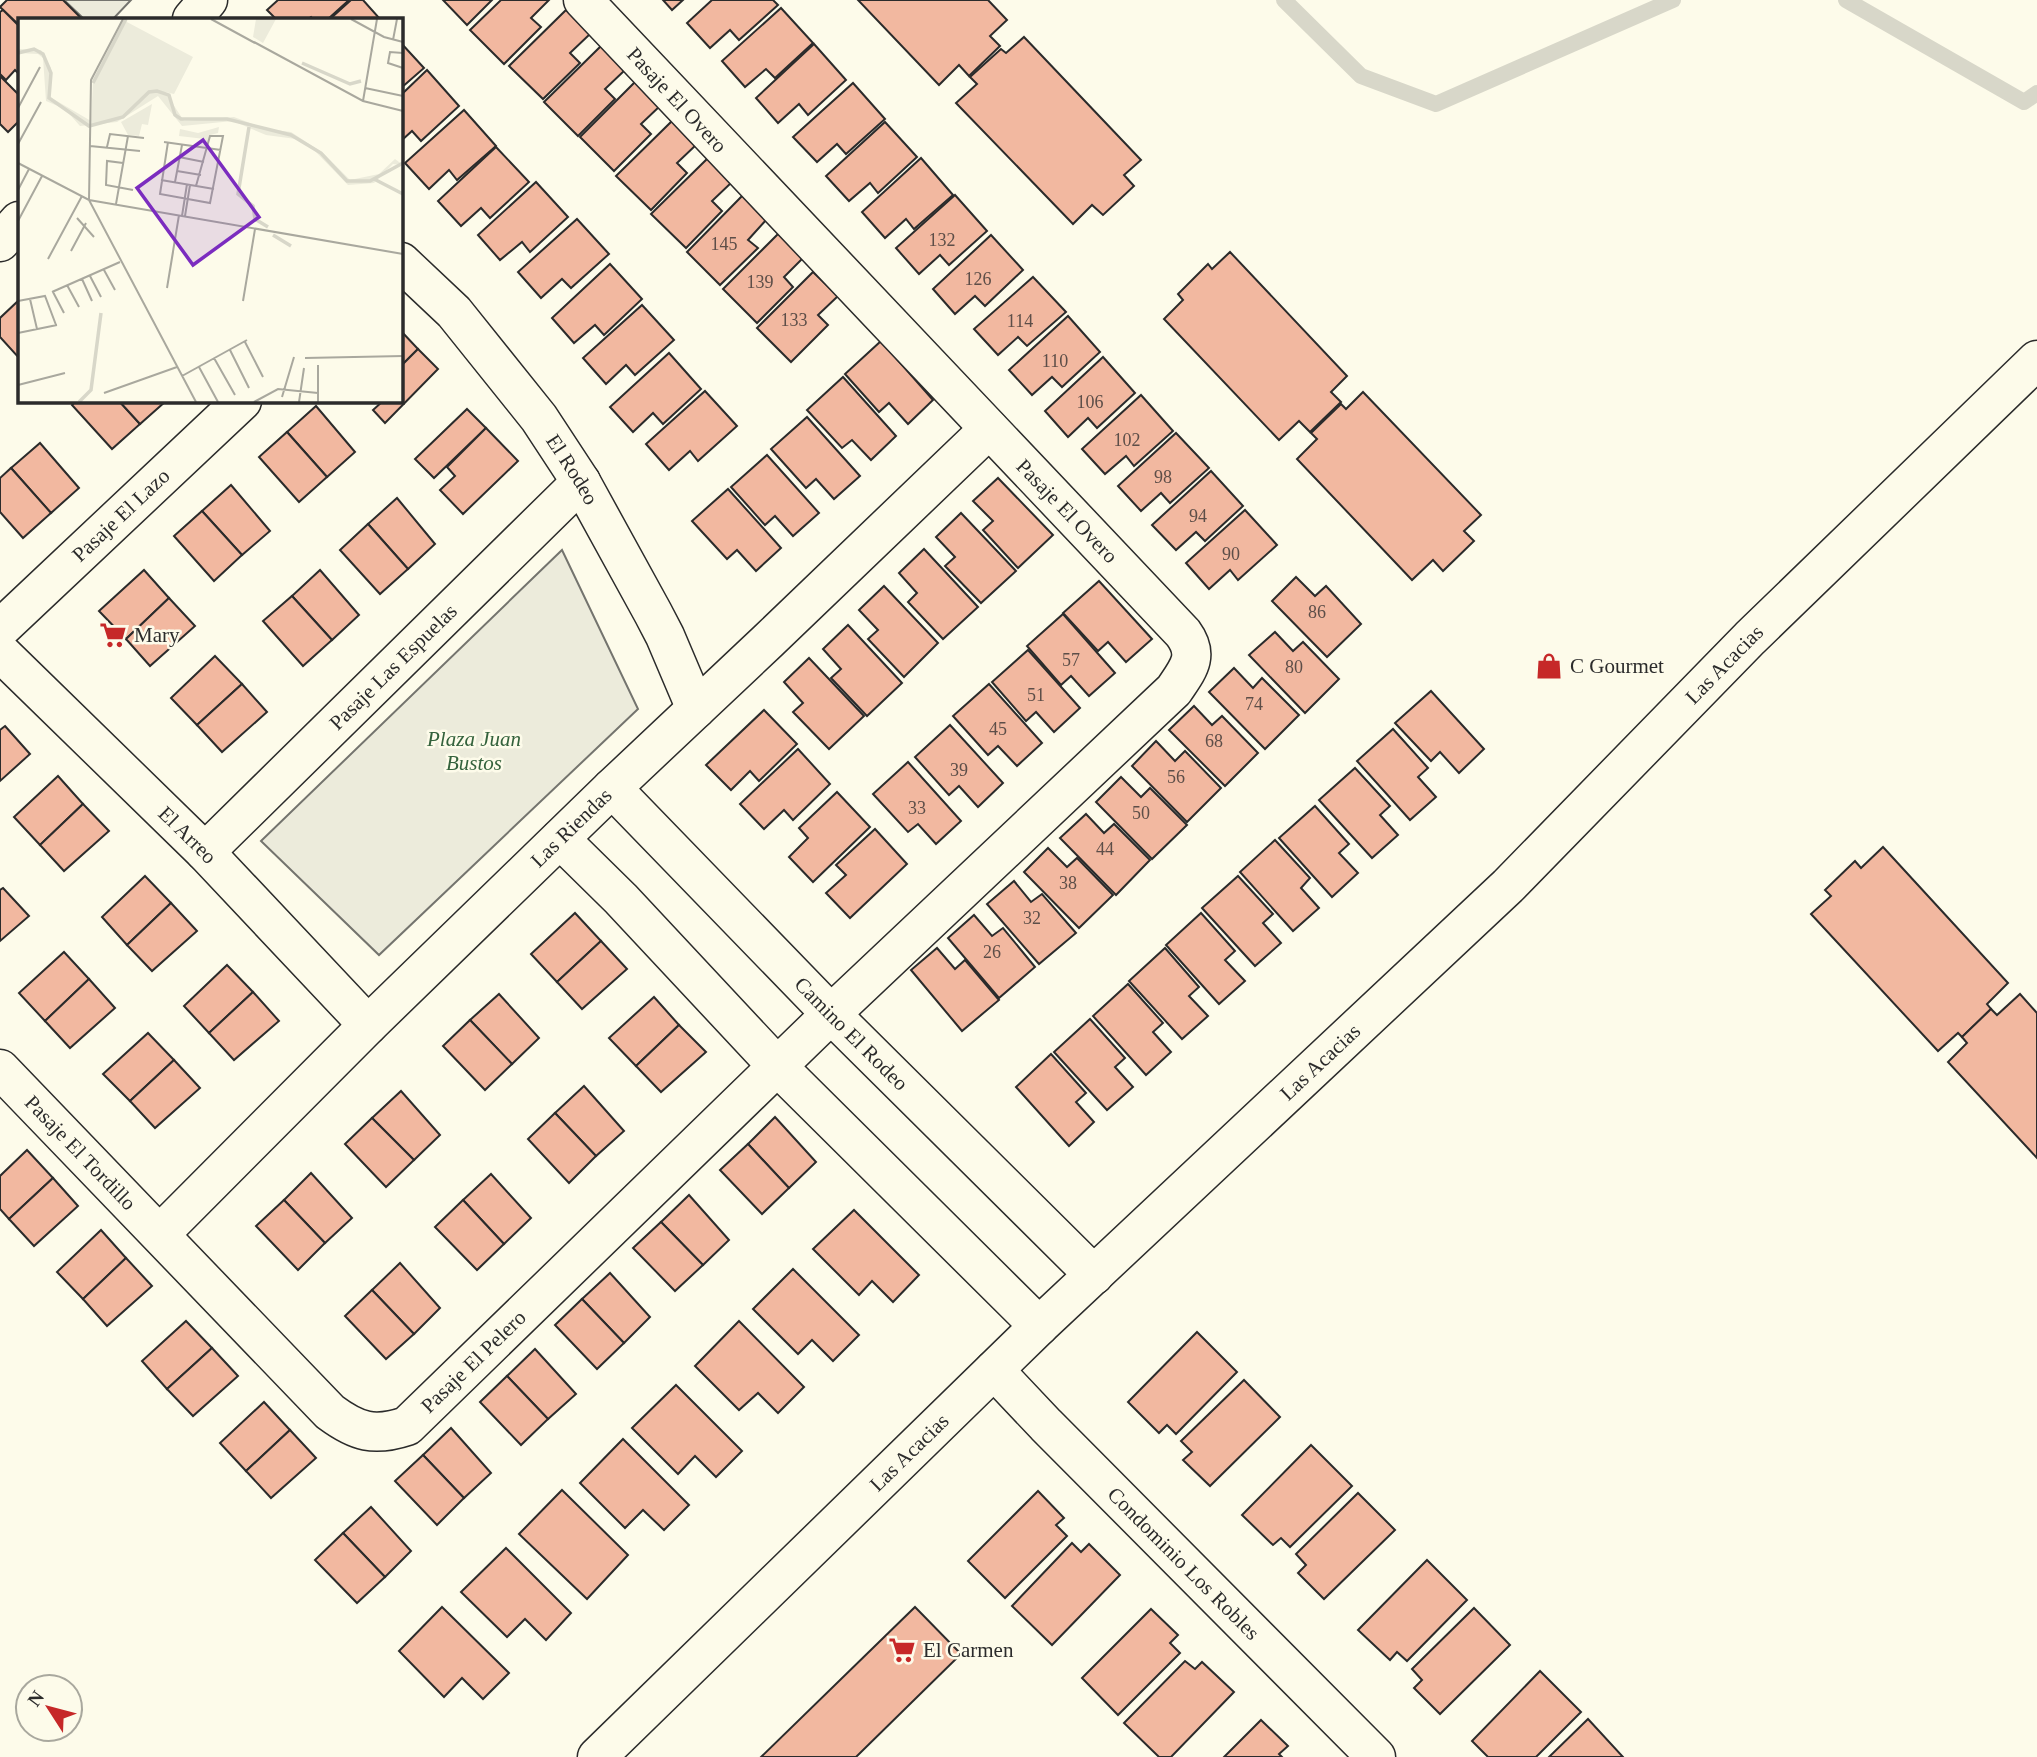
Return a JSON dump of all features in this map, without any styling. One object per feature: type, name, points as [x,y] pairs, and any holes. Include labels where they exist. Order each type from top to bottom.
[{"type":"street","points":[[173,0],[177,18]]},
{"type":"street","points":[[193,18],[208,0]]},
{"type":"street","name":"Pasaje El Overo","points":[[583,0],[1190,643],[1192,656],[1187,671],[1174,690],[777,1066]]},
{"type":"street","points":[[0,242],[18,222]]},
{"type":"street","name":"El Rodeo","points":[[402,263],[454,312],[539,418],[581,482],[665,636],[696,709]]},
{"type":"street","name":"Las Acacias","points":[[597,1757],[1039,1325],[1508,886],[1750,638],[2037,360]]},
{"type":"street","name":"Pasaje El Lazo","points":[[0,629],[241,402]]},
{"type":"street","name":"Las Riendas","points":[[160,1234],[368,1025],[612,788],[989,429]]},
{"type":"street","name":"Pasaje Las Espuelas","points":[[205,852],[581,482]]},
{"type":"street","name":"El Arreo","points":[[0,652],[205,852],[368,1025]]},
{"type":"street","name":"Camino El Rodeo","points":[[612,788],[831,1014],[1094,1275]]},
{"type":"street","points":[[560,839],[621,899],[777,1066],[1039,1325]]},
{"type":"street","name":"Pasaje El Pelero","points":[[160,1234],[330,1412],[348,1425],[387,1433],[407,1426],[777,1066]]},
{"type":"street","name":"Pasaje El Tordillo","points":[[0,1069],[160,1234]]},
{"type":"street","name":"Condominio Los Robles","points":[[994,1370],[1376,1757]]},
{"type":"green space","points":[[64,0],[131,0],[114,18],[83,18]]},
{"type":"green space","name":"Plaza Juan Bustos","points":[[562,550],[638,709],[379,955],[261,841]]},
{"type":"building","points":[[7,0],[63,0],[81,18],[18,18],[18,24],[0,7]]},
{"type":"building","points":[[278,0],[349,0],[329,18],[275,18],[267,10]]},
{"type":"building","points":[[351,0],[363,0],[379,18],[331,18]]},
{"type":"building","points":[[443,0],[492,0],[467,25]]},
{"type":"building","points":[[501,0],[549,0],[531,18],[541,27],[504,64],[470,30]]},
{"type":"building","points":[[663,0],[683,0],[672,10]]},
{"type":"building","points":[[712,0],[773,0],[778,5],[739,40],[730,30],[710,48],[687,23]]},
{"type":"building","points":[[858,0],[988,0],[1007,20],[990,36],[1000,46],[969,76],[959,65],[939,85]]},
{"type":"building","points":[[781,8],[813,43],[775,78],[766,69],[745,87],[722,61]]},
{"type":"building","points":[[3,10],[18,25],[18,73],[15,70],[6,80],[0,74],[0,12]]},
{"type":"building","points":[[566,10],[590,34],[570,53],[580,63],[543,99],[509,66]]},
{"type":"building","points":[[1024,37],[1141,160],[1124,175],[1134,186],[1103,215],[1092,205],[1073,224],[956,103],[977,84],[970,77],[1001,49],[1006,53]]},
{"type":"building","points":[[402,44],[424,68],[402,87]]},
{"type":"building","points":[[814,44],[846,80],[808,115],[799,104],[778,123],[756,98]]},
{"type":"building","points":[[601,46],[625,70],[605,89],[615,99],[578,136],[544,102]]},
{"type":"building","points":[[427,70],[459,106],[421,141],[412,131],[402,140],[402,94]]},
{"type":"building","points":[[0,76],[18,94],[18,122],[8,132],[0,124]]},
{"type":"building","points":[[636,81],[661,105],[641,124],[651,134],[614,171],[580,137]]},
{"type":"building","points":[[853,83],[885,119],[846,154],[837,144],[817,162],[793,137]]},
{"type":"building","points":[[464,110],[496,146],[457,180],[449,170],[429,189],[405,163]]},
{"type":"building","points":[[673,120],[697,144],[677,163],[687,173],[651,210],[616,176]]},
{"type":"building","points":[[885,122],[917,157],[878,193],[870,183],[849,201],[826,176]]},
{"type":"building","points":[[496,147],[529,182],[490,218],[481,208],[461,226],[438,201]]},
{"type":"building","points":[[708,158],[732,182],[712,201],[722,211],[686,248],[651,214]]},
{"type":"building","points":[[921,158],[953,195],[914,229],[906,219],[885,238],[862,212]]},
{"type":"building","points":[[536,182],[568,217],[530,252],[522,242],[500,260],[478,235]]},
{"type":"building","points":[[743,195],[767,219],[748,240],[758,248],[720,285],[687,252]]},
{"type":"building","points":[[955,195],[987,231],[949,265],[940,255],[919,274],[896,248]]},
{"type":"building","points":[[577,219],[609,254],[571,288],[562,279],[541,298],[518,272]]},
{"type":"building","points":[[779,233],[803,258],[784,277],[793,287],[757,323],[723,289]]},
{"type":"building","points":[[991,235],[1023,270],[985,306],[975,296],[955,314],[933,289]]},
{"type":"building","points":[[1230,252],[1347,376],[1331,392],[1341,402],[1310,432],[1299,421],[1279,440],[1164,319],[1183,300],[1178,294],[1208,264],[1212,269]]},
{"type":"building","points":[[610,264],[642,299],[604,335],[595,325],[574,343],[552,318]]},
{"type":"building","points":[[813,272],[838,296],[818,315],[828,325],[791,362],[757,328]]},
{"type":"building","points":[[1033,277],[1066,312],[1027,346],[1018,337],[998,355],[974,329]]},
{"type":"building","points":[[18,301],[18,357],[0,337],[0,318]]},
{"type":"building","points":[[642,305],[674,340],[635,375],[626,365],[606,384],[583,358]]},
{"type":"building","points":[[1068,316],[1100,352],[1062,387],[1052,377],[1032,395],[1009,370]]},
{"type":"building","points":[[402,332],[418,349],[402,365]]},
{"type":"building","points":[[881,341],[933,400],[908,424],[889,403],[879,412],[845,374]]},
{"type":"building","points":[[418,349],[438,369],[385,423],[373,410],[382,402],[402,402],[402,365]]},
{"type":"building","points":[[669,353],[701,389],[663,424],[653,413],[633,432],[610,407]]},
{"type":"building","points":[[1103,357],[1135,393],[1097,428],[1088,418],[1068,437],[1045,411]]},
{"type":"building","points":[[843,377],[896,436],[871,460],[852,440],[842,448],[807,410]]},
{"type":"building","points":[[705,391],[737,426],[698,461],[690,451],[669,470],[646,444]]},
{"type":"building","points":[[1363,392],[1481,515],[1464,531],[1474,541],[1443,571],[1433,560],[1412,580],[1297,459],[1317,439],[1311,433],[1341,404],[1346,409]]},
{"type":"building","points":[[1141,395],[1173,431],[1134,466],[1126,456],[1105,474],[1082,449]]},
{"type":"building","points":[[75,402],[120,402],[140,424],[112,449],[72,405]]},
{"type":"building","points":[[120,402],[165,402],[140,424]]},
{"type":"building","points":[[316,406],[355,452],[327,477],[287,432]]},
{"type":"building","points":[[467,409],[486,428],[434,478],[415,459]]},
{"type":"building","points":[[807,417],[860,476],[834,499],[816,479],[806,488],[771,449]]},
{"type":"building","points":[[486,428],[518,461],[463,514],[440,490],[455,476],[447,467]]},
{"type":"building","points":[[287,432],[327,477],[299,502],[259,457]]},
{"type":"building","points":[[1176,433],[1209,468],[1170,503],[1161,493],[1141,511],[1118,486]]},
{"type":"building","points":[[40,443],[79,488],[51,513],[11,468]]},
{"type":"building","points":[[767,455],[819,513],[793,536],[775,516],[765,525],[731,487]]},
{"type":"building","points":[[11,468],[51,513],[23,538],[0,512],[0,478]]},
{"type":"building","points":[[1211,471],[1243,506],[1205,541],[1196,532],[1176,550],[1152,525]]},
{"type":"building","points":[[998,478],[1053,535],[1018,568],[983,530],[993,521],[973,501]]},
{"type":"building","points":[[231,485],[270,531],[242,555],[202,511]]},
{"type":"building","points":[[728,489],[781,548],[756,571],[737,550],[727,559],[692,521]]},
{"type":"building","points":[[397,498],[435,544],[408,569],[368,524]]},
{"type":"building","points":[[1245,510],[1277,545],[1238,580],[1230,570],[1209,589],[1186,563]]},
{"type":"building","points":[[202,511],[242,555],[214,581],[174,536]]},
{"type":"building","points":[[961,513],[1016,571],[981,603],[945,566],[955,557],[936,537]]},
{"type":"building","points":[[368,524],[408,569],[380,594],[340,550]]},
{"type":"building","points":[[924,549],[978,607],[943,639],[908,602],[917,593],[899,573]]},
{"type":"building","points":[[144,570],[169,598],[126,639],[99,611]]},
{"type":"building","points":[[320,570],[359,615],[332,640],[292,596]]},
{"type":"building","points":[[1296,577],[1315,596],[1326,586],[1361,624],[1327,657],[1272,601]]},
{"type":"building","points":[[1099,581],[1152,639],[1126,662],[1108,642],[1098,651],[1063,613]]},
{"type":"building","points":[[884,586],[938,643],[904,677],[868,639],[878,630],[859,610]]},
{"type":"building","points":[[292,596],[332,640],[303,666],[263,621]]},
{"type":"building","points":[[169,598],[195,626],[150,666],[126,639]]},
{"type":"building","points":[[1063,614],[1115,673],[1089,696],[1071,676],[1061,685],[1027,646]]},
{"type":"building","points":[[848,625],[902,683],[867,716],[831,678],[841,669],[823,649]]},
{"type":"building","points":[[1275,632],[1293,651],[1303,642],[1339,679],[1305,713],[1249,655]]},
{"type":"building","points":[[1028,650],[1080,708],[1054,732],[1036,712],[1026,721],[992,682]]},
{"type":"building","points":[[215,656],[242,684],[197,725],[171,698]]},
{"type":"building","points":[[809,658],[864,716],[829,749],[793,712],[803,703],[784,682]]},
{"type":"building","points":[[1234,668],[1253,688],[1262,678],[1299,715],[1265,749],[1209,692]]},
{"type":"building","points":[[242,684],[267,712],[222,752],[197,725]]},
{"type":"building","points":[[989,684],[1042,743],[1017,766],[998,746],[988,755],[953,716]]},
{"type":"building","points":[[1431,691],[1484,749],[1459,773],[1440,752],[1431,761],[1395,723]]},
{"type":"building","points":[[1194,706],[1212,725],[1222,716],[1258,753],[1225,786],[1169,730]]},
{"type":"building","points":[[764,710],[797,744],[759,781],[750,771],[731,790],[706,765]]},
{"type":"building","points":[[950,725],[1003,783],[978,807],[959,786],[949,795],[915,757]]},
{"type":"building","points":[[5,726],[30,754],[0,781],[0,730]]},
{"type":"building","points":[[1393,729],[1428,768],[1418,777],[1436,797],[1410,820],[1357,761]]},
{"type":"building","points":[[1156,741],[1175,761],[1185,751],[1221,788],[1187,822],[1132,766]]},
{"type":"building","points":[[798,749],[830,784],[793,820],[784,810],[764,829],[740,804]]},
{"type":"building","points":[[908,762],[961,821],[936,844],[918,824],[908,832],[873,794]]},
{"type":"building","points":[[1355,768],[1390,806],[1380,815],[1398,835],[1372,858],[1319,800]]},
{"type":"building","points":[[58,776],[83,804],[40,845],[14,817]]},
{"type":"building","points":[[1121,777],[1141,797],[1150,788],[1187,825],[1152,859],[1096,802]]},
{"type":"building","points":[[837,792],[870,827],[813,882],[789,857],[808,838],[799,828]]},
{"type":"building","points":[[83,804],[109,831],[64,871],[40,845]]},
{"type":"building","points":[[1315,806],[1349,844],[1339,853],[1358,873],[1332,897],[1279,838]]},
{"type":"building","points":[[1086,814],[1104,833],[1114,824],[1150,860],[1116,895],[1060,838]]},
{"type":"building","points":[[875,829],[907,864],[850,918],[826,893],[846,875],[836,865]]},
{"type":"building","points":[[1275,840],[1310,878],[1301,888],[1319,908],[1293,931],[1240,872]]},
{"type":"building","points":[[1883,847],[2008,983],[1987,1004],[1991,1009],[1962,1037],[1958,1033],[1938,1051],[1811,914],[1831,896],[1825,890],[1855,861],[1861,868]]},
{"type":"building","points":[[1048,848],[1067,867],[1077,858],[1113,895],[1079,928],[1024,872]]},
{"type":"building","points":[[145,876],[171,903],[127,945],[102,917]]},
{"type":"building","points":[[1238,876],[1273,914],[1263,923],[1281,943],[1255,966],[1202,908]]},
{"type":"building","points":[[1014,881],[1031,902],[1042,894],[1076,933],[1039,964],[987,904]]},
{"type":"building","points":[[3,888],[29,916],[0,941],[0,890]]},
{"type":"building","points":[[171,903],[197,931],[152,971],[127,945]]},
{"type":"building","points":[[575,913],[601,941],[557,982],[531,954]]},
{"type":"building","points":[[1201,913],[1235,951],[1225,960],[1245,981],[1219,1004],[1166,945]]},
{"type":"building","points":[[974,915],[992,936],[1003,928],[1035,967],[999,998],[948,938]]},
{"type":"building","points":[[601,941],[627,969],[582,1009],[557,982]]},
{"type":"building","points":[[937,948],[955,969],[965,960],[999,1000],[962,1031],[911,970]]},
{"type":"building","points":[[1165,948],[1199,987],[1189,996],[1208,1016],[1182,1039],[1129,981]]},
{"type":"building","points":[[64,952],[89,979],[45,1021],[19,993]]},
{"type":"building","points":[[227,965],[253,992],[209,1033],[184,1006]]},
{"type":"building","points":[[89,979],[115,1008],[70,1048],[45,1021]]},
{"type":"building","points":[[1128,984],[1163,1023],[1153,1032],[1171,1052],[1146,1075],[1093,1016]]},
{"type":"building","points":[[253,992],[279,1021],[234,1060],[209,1033]]},
{"type":"building","points":[[499,994],[539,1038],[512,1064],[470,1020]]},
{"type":"building","points":[[2020,994],[2037,1013],[2037,1158],[1948,1062],[1967,1043],[1962,1037],[1991,1009],[1997,1015]]},
{"type":"building","points":[[654,997],[679,1025],[636,1066],[609,1038]]},
{"type":"building","points":[[1090,1019],[1125,1058],[1115,1067],[1133,1087],[1107,1110],[1054,1052]]},
{"type":"building","points":[[470,1020],[512,1064],[485,1090],[443,1046]]},
{"type":"building","points":[[679,1025],[706,1052],[661,1092],[636,1066]]},
{"type":"building","points":[[148,1033],[174,1060],[130,1101],[103,1074]]},
{"type":"building","points":[[1051,1054],[1086,1093],[1076,1102],[1094,1122],[1069,1146],[1016,1087]]},
{"type":"building","points":[[174,1060],[200,1088],[155,1128],[130,1101]]},
{"type":"building","points":[[584,1086],[624,1131],[596,1156],[555,1113]]},
{"type":"building","points":[[401,1091],[440,1135],[414,1160],[372,1118]]},
{"type":"building","points":[[555,1113],[596,1156],[569,1183],[528,1139]]},
{"type":"building","points":[[775,1117],[816,1162],[789,1188],[748,1144]]},
{"type":"building","points":[[372,1118],[414,1160],[386,1187],[345,1144]]},
{"type":"building","points":[[748,1144],[789,1188],[762,1214],[720,1170]]},
{"type":"building","points":[[27,1150],[53,1178],[9,1219],[0,1209],[0,1176]]},
{"type":"building","points":[[311,1173],[352,1218],[325,1243],[284,1200]]},
{"type":"building","points":[[491,1174],[531,1218],[504,1244],[463,1200]]},
{"type":"building","points":[[53,1178],[78,1206],[34,1246],[9,1219]]},
{"type":"building","points":[[689,1195],[729,1240],[703,1265],[661,1222]]},
{"type":"building","points":[[284,1200],[325,1243],[298,1270],[256,1226]]},
{"type":"building","points":[[463,1200],[504,1244],[477,1270],[435,1227]]},
{"type":"building","points":[[854,1210],[919,1275],[893,1302],[872,1281],[859,1295],[813,1249]]},
{"type":"building","points":[[661,1222],[703,1265],[675,1291],[633,1248]]},
{"type":"building","points":[[101,1230],[126,1258],[83,1299],[57,1272]]},
{"type":"building","points":[[126,1258],[152,1286],[107,1326],[83,1299]]},
{"type":"building","points":[[400,1263],[440,1308],[414,1334],[372,1290]]},
{"type":"building","points":[[793,1269],[859,1335],[833,1361],[812,1340],[798,1354],[753,1309]]},
{"type":"building","points":[[610,1273],[650,1317],[624,1343],[582,1299]]},
{"type":"building","points":[[372,1290],[414,1334],[386,1359],[345,1316]]},
{"type":"building","points":[[582,1299],[624,1343],[597,1369],[555,1325]]},
{"type":"building","points":[[186,1321],[212,1348],[167,1389],[142,1361]]},
{"type":"building","points":[[739,1321],[804,1387],[778,1413],[758,1393],[739,1410],[695,1366]]},
{"type":"building","points":[[1197,1332],[1237,1372],[1176,1434],[1167,1425],[1159,1433],[1128,1402]]},
{"type":"building","points":[[212,1348],[238,1376],[193,1416],[167,1389]]},
{"type":"building","points":[[535,1349],[576,1394],[548,1419],[507,1376]]},
{"type":"building","points":[[507,1376],[548,1419],[521,1445],[480,1402]]},
{"type":"building","points":[[1244,1380],[1280,1417],[1210,1486],[1183,1460],[1192,1452],[1181,1441]]},
{"type":"building","points":[[676,1385],[742,1451],[716,1477],[695,1456],[678,1474],[632,1428]]},
{"type":"building","points":[[264,1402],[290,1430],[246,1471],[220,1443]]},
{"type":"building","points":[[451,1428],[491,1473],[464,1498],[423,1455]]},
{"type":"building","points":[[290,1430],[316,1458],[271,1498],[246,1471]]},
{"type":"building","points":[[623,1439],[689,1505],[664,1530],[643,1510],[625,1528],[580,1483]]},
{"type":"building","points":[[1311,1445],[1352,1486],[1290,1547],[1281,1538],[1273,1545],[1242,1515]]},
{"type":"building","points":[[423,1455],[464,1498],[437,1525],[395,1481]]},
{"type":"building","points":[[562,1490],[628,1555],[587,1599],[519,1534]]},
{"type":"building","points":[[1038,1491],[1064,1518],[1056,1525],[1067,1536],[1005,1598],[968,1561]]},
{"type":"building","points":[[1358,1493],[1395,1530],[1324,1599],[1298,1573],[1306,1565],[1296,1554]]},
{"type":"building","points":[[371,1507],[411,1551],[385,1577],[343,1533]]},
{"type":"building","points":[[343,1533],[385,1577],[357,1603],[315,1560]]},
{"type":"building","points":[[1072,1543],[1081,1552],[1089,1544],[1120,1575],[1052,1645],[1012,1606]]},
{"type":"building","points":[[506,1548],[571,1613],[546,1640],[525,1619],[507,1637],[461,1592]]},
{"type":"building","points":[[1427,1560],[1467,1600],[1407,1661],[1397,1652],[1390,1660],[1358,1630]]},
{"type":"building","points":[[442,1607],[509,1673],[483,1699],[462,1678],[444,1697],[399,1651]]},
{"type":"building","points":[[915,1607],[961,1654],[856,1757],[761,1757]]},
{"type":"building","points":[[1474,1608],[1510,1645],[1440,1714],[1414,1688],[1422,1680],[1412,1669]]},
{"type":"building","points":[[1151,1609],[1178,1635],[1170,1643],[1180,1653],[1118,1715],[1082,1678]]},
{"type":"building","points":[[1185,1661],[1195,1669],[1202,1662],[1234,1692],[1171,1757],[1159,1757],[1124,1723]]},
{"type":"building","points":[[1540,1671],[1581,1712],[1536,1757],[1488,1757],[1472,1741]]},
{"type":"building","points":[[1588,1719],[1623,1757],[1549,1757]]},
{"type":"building","points":[[1261,1720],[1288,1746],[1279,1754],[1282,1757],[1224,1757]]},
{"type":"waterway","points":[[1284,0],[1361,76],[1436,104],[1673,0]]},
{"type":"waterway","points":[[1846,0],[2024,102],[2037,93]]},
{"type":"place","name":"Mary","points":[[113,635]]},
{"type":"place","name":"C Gourmet","points":[[1549,666]]},
{"type":"place","name":"El Carmen","points":[[902,1650]]}]
